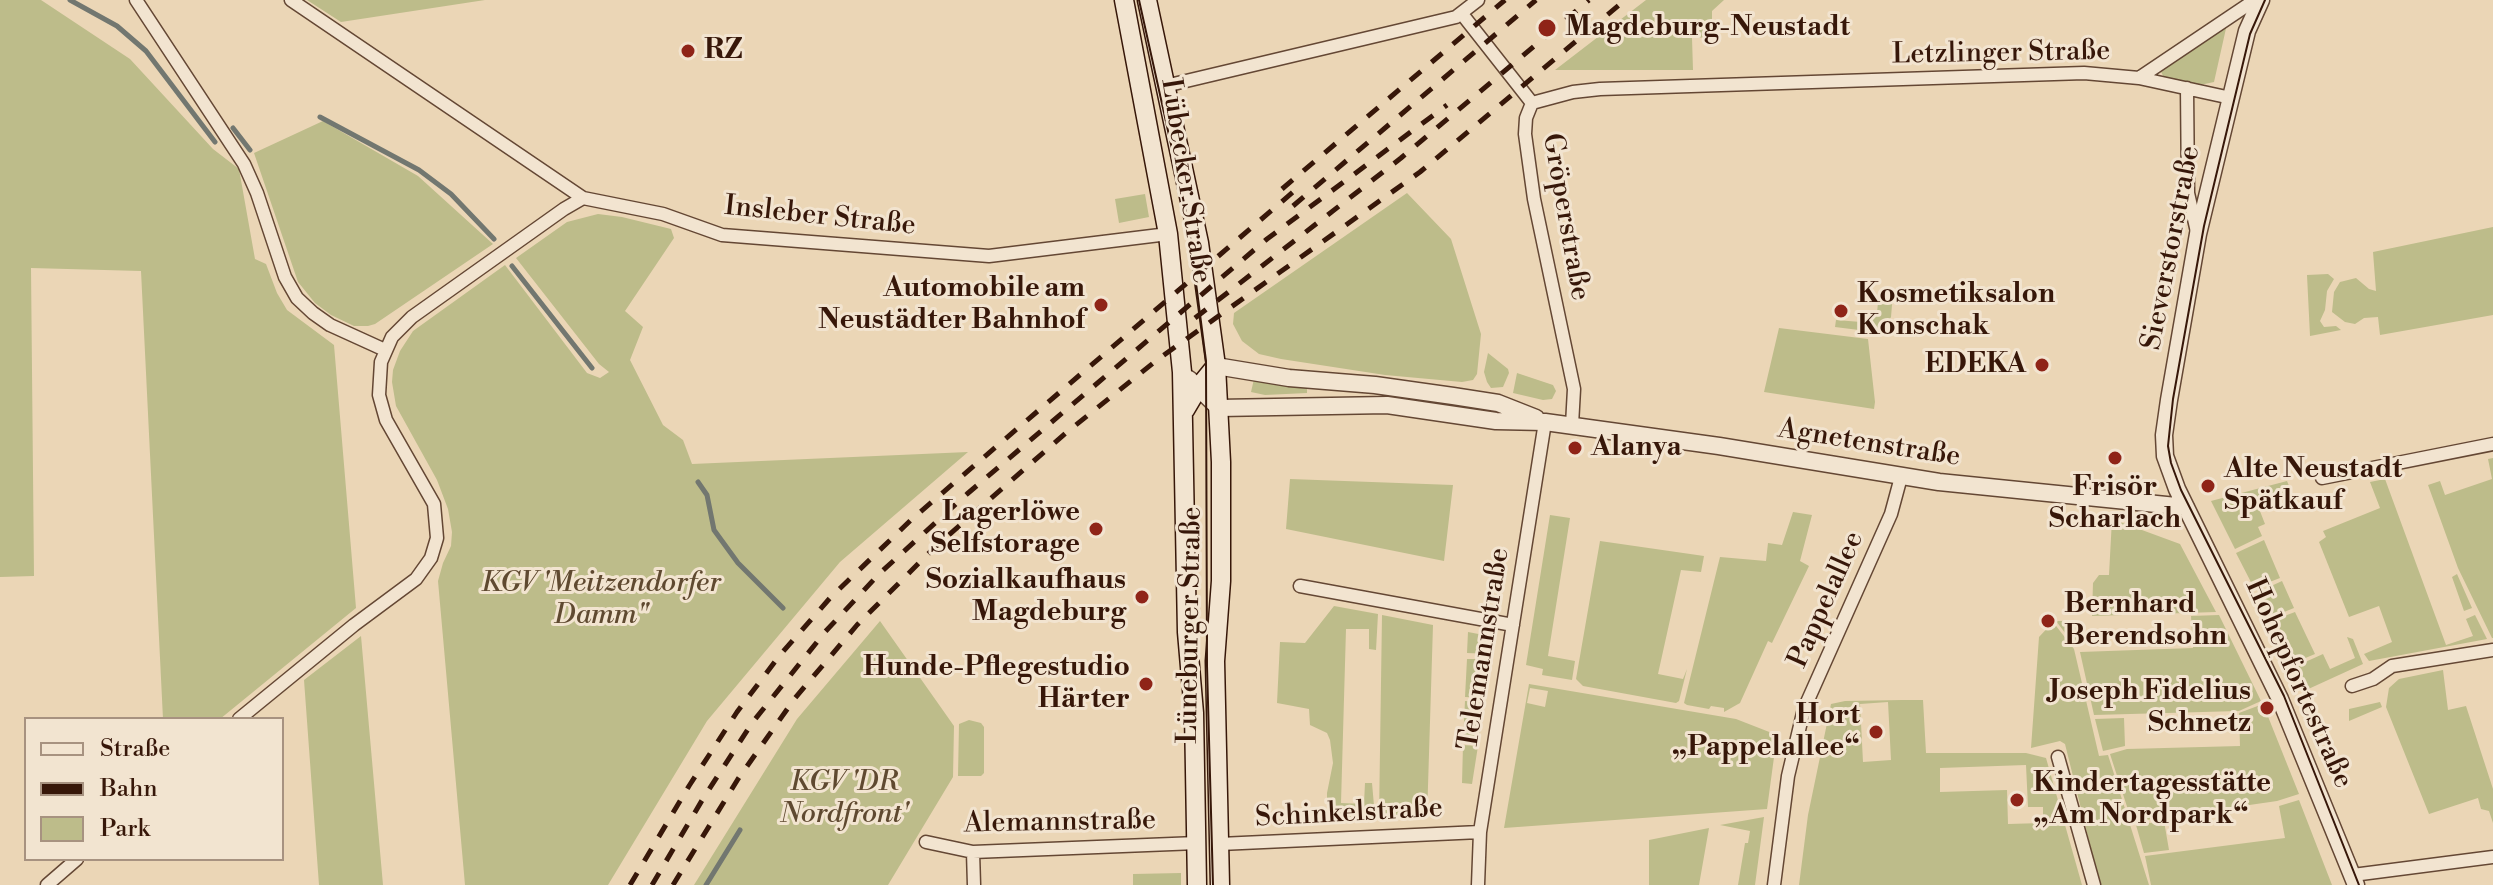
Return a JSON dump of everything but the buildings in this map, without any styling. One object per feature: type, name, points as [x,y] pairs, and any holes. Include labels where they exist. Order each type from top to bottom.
[{"type":"main road","name":"Lübecker Straße","points":[[1124,0],[1168,234],[1182,372]]},
{"type":"main road","name":"Lübecker Straße","points":[[1147,0],[1200,248],[1216,366]]},
{"type":"main road","points":[[1185,410],[1216,366]]},
{"type":"main road","name":"Lüneburger Straße","points":[[1216,366],[1221,581],[1215,681],[1220,885]]},
{"type":"main road","name":"Lüneburger Straße","points":[[1182,372],[1187,632],[1194,713],[1197,885]]},
{"type":"street","points":[[136,0],[244,164],[294,293],[321,320],[385,350]]},
{"type":"street","name":"Insleber Straße","points":[[291,0],[583,198],[663,214],[722,235],[982,256],[1012,255],[1168,234]]},
{"type":"street","points":[[1165,86],[1462,14],[1478,0]]},
{"type":"street","points":[[2139,78],[2255,0]]},
{"type":"street","name":"Sieverstorstraße","points":[[2186,507],[2166,464],[2164,435],[2198,234],[2247,31],[2261,0]]},
{"type":"street","name":"Gröperstraße","points":[[1462,14],[1532,103],[1526,118],[1525,134],[1534,199],[1574,389],[1572,425]]},
{"type":"street","name":"Letzlinger Straße","points":[[1532,103],[1573,92],[1600,89],[2084,73],[2139,78],[2231,98]]},
{"type":"street","points":[[2187,88],[2188,193],[2198,234]]},
{"type":"street","points":[[241,717],[416,579],[431,558],[437,531],[434,504],[381,405],[378,377],[385,350],[396,333],[412,317],[583,198]]},
{"type":"street","name":"Agnetenstraße","points":[[1216,366],[1289,378],[1375,385],[1498,403],[1545,422]]},
{"type":"street","points":[[1182,372],[1219,408]]},
{"type":"street","name":"Agnetenstraße","points":[[1219,408],[1387,405],[1496,421],[1572,425],[1960,485],[2186,507]]},
{"type":"street","name":"Telemannstraße","points":[[1478,885],[1480,832],[1545,422]]},
{"type":"street","points":[[2322,478],[2493,444]]},
{"type":"street","name":"Pappelallee","points":[[1774,885],[1788,776],[1804,709],[1891,514],[1901,477]]},
{"type":"street","name":"Hohepfortestraße","points":[[2186,507],[2280,699],[2355,880]]},
{"type":"street","points":[[1300,586],[1513,625]]},
{"type":"street","points":[[2352,686],[2373,679],[2392,666],[2493,650]]},
{"type":"street","points":[[2058,757],[2094,885]]},
{"type":"street","name":"Schinkelstraße","points":[[1220,844],[1480,832]]},
{"type":"street","name":"Alemannstraße","points":[[926,842],[973,852],[1197,843]]},
{"type":"street","points":[[973,852],[974,885]]},
{"type":"street","points":[[2355,880],[2493,857]]},
{"type":"street","points":[[47,885],[75,861]]},
{"type":"green space","points":[[0,0],[41,0],[130,59],[213,149],[239,169],[255,259],[266,264],[287,310],[334,345],[356,608],[222,717],[163,717],[141,271],[31,268],[34,576],[0,577]]},
{"type":"green space","points":[[307,0],[485,0],[341,22]]},
{"type":"green space","points":[[1646,0],[1724,0],[1712,11],[1712,37],[1692,38],[1693,70],[1555,70]]},
{"type":"green space","points":[[2227,24],[2214,82],[2200,85],[2165,79],[2161,72]]},
{"type":"green space","points":[[323,121],[418,176],[493,244],[368,326],[354,326],[331,315],[315,303],[298,282],[254,153]]},
{"type":"green space","points":[[1407,193],[1451,239],[1481,334],[1477,374],[1473,380],[1462,382],[1385,375],[1281,359],[1259,354],[1242,341],[1233,324],[1234,313]]},
{"type":"green space","points":[[1145,194],[1149,217],[1119,223],[1115,199]]},
{"type":"green space","name":"KGV 'Meitzendorfer Damm\"","points":[[598,214],[671,229],[674,238],[625,311],[643,327],[630,360],[663,425],[683,440],[692,464],[968,452],[840,562],[707,721],[608,885],[465,885],[438,581],[451,546],[452,532],[448,509],[437,480],[396,406],[393,370],[400,351],[413,331],[505,265],[587,373],[600,378],[609,372],[599,364],[516,258],[567,222]]},
{"type":"green space","points":[[2493,227],[2493,315],[2380,335],[2378,317],[2364,318],[2355,324],[2345,322],[2332,312],[2334,292],[2340,282],[2356,278],[2376,291],[2373,252]]},
{"type":"green space","points":[[2328,274],[2334,279],[2327,291],[2320,321],[2324,327],[2336,326],[2341,330],[2310,336],[2307,275]]},
{"type":"green space","points":[[1879,292],[1893,293],[1891,317],[1886,326],[1875,332],[1835,327],[1836,320],[1861,322],[1862,312],[1877,313]]},
{"type":"green space","points":[[1779,328],[1868,339],[1874,409],[1764,392]]},
{"type":"green space","points":[[1488,353],[1508,369],[1503,387],[1491,388],[1487,382],[1484,372]]},
{"type":"green space","points":[[1517,373],[1553,385],[1556,391],[1552,399],[1513,393]]},
{"type":"green space","points":[[1254,379],[1307,387],[1307,393],[1265,395],[1251,392]]},
{"type":"green space","points":[[2493,458],[2492,638],[2458,568],[2428,485],[2440,481],[2445,495],[2492,479],[2488,459]]},
{"type":"green space","points":[[1290,479],[1453,485],[1444,561],[1286,529]]},
{"type":"green space","points":[[2385,479],[2446,645],[2473,636],[2466,619],[2475,615],[2487,639],[2369,661],[2364,654],[2392,642],[2379,606],[2349,617],[2319,542],[2326,537],[2323,531],[2380,508],[2370,482]]},
{"type":"green space","points":[[2287,481],[2297,505],[2292,512],[2284,495],[2258,506],[2265,524],[2258,527],[2262,536],[2235,549],[2211,501]]},
{"type":"green space","points":[[1793,512],[1812,515],[1800,561],[1809,566],[1772,643],[1768,641],[1740,703],[1724,712],[1724,708],[1687,705],[1684,703],[1720,557],[1766,561],[1768,543],[1782,545]]},
{"type":"green space","points":[[1550,515],[1570,518],[1548,656],[1575,661],[1572,680],[1542,675],[1543,669],[1526,665]]},
{"type":"green space","points":[[2112,519],[2180,544],[2216,612],[2092,616],[2093,583],[2099,575],[2109,575]]},
{"type":"green space","points":[[2264,540],[2280,578],[2254,588],[2236,553]]},
{"type":"green space","points":[[1600,541],[1704,556],[1701,572],[1681,570],[1658,674],[1683,679],[1687,669],[1676,703],[1583,686],[1576,679]]},
{"type":"green space","points":[[2457,574],[2472,608],[2464,611],[2452,577]]},
{"type":"green space","points":[[2282,581],[2294,608],[2269,618],[2256,593]]},
{"type":"green space","points":[[1334,606],[1378,614],[1376,650],[1369,649],[1369,629],[1346,629],[1341,803],[1364,804],[1365,783],[1372,783],[1375,817],[1371,821],[1327,822],[1327,793],[1333,763],[1330,740],[1327,733],[1310,725],[1309,709],[1277,703],[1280,642],[1305,643]]},
{"type":"green space","points":[[2295,612],[2315,654],[2291,664],[2271,621]]},
{"type":"green space","points":[[1382,615],[1433,625],[1427,818],[1379,818]]},
{"type":"green space","points":[[2219,615],[2261,701],[2239,711],[2094,715],[2080,652],[2193,648],[2191,616]]},
{"type":"green space","name":"KGV 'DR Nordfront'","points":[[880,621],[954,726],[953,777],[888,885],[694,885],[797,719]]},
{"type":"green space","points":[[2056,621],[2079,621],[2080,645],[2075,646]]},
{"type":"green space","points":[[2053,622],[2074,649],[2099,756],[2108,755],[2149,885],[2100,885],[2065,744],[2060,741],[2031,748],[2039,637]]},
{"type":"green space","points":[[1468,632],[1494,637],[1492,654],[1467,653]]},
{"type":"green space","points":[[361,636],[383,885],[319,885],[304,680]]},
{"type":"green space","points":[[2347,637],[2353,639],[2363,664],[2304,691],[2292,668],[2323,654],[2330,669],[2355,658]]},
{"type":"green space","points":[[1467,659],[1491,659],[1485,698],[1465,697]]},
{"type":"green space","points":[[2443,670],[2448,710],[2466,706],[2493,789],[2493,823],[2489,811],[2481,809],[2478,798],[2429,814],[2386,707],[2389,688],[2399,679]]},
{"type":"green space","points":[[1529,684],[1736,719],[1777,735],[1767,809],[1504,828]],"holes":[[[1530,688],[1548,691],[1545,707],[1527,703]]]},
{"type":"green space","points":[[1923,700],[1926,753],[2026,753],[2046,758],[2082,885],[1799,885],[1808,815],[1831,704]],"holes":[[[1888,702],[1891,760],[1863,762],[1860,704]],[[2026,765],[2028,807],[2043,807],[2043,823],[2008,824],[2007,790],[1940,792],[1940,768]]]},
{"type":"green space","points":[[1465,701],[1484,702],[1479,741],[1463,740]]},
{"type":"green space","points":[[2380,702],[2382,707],[2349,721],[2349,709]]},
{"type":"green space","points":[[2263,704],[2299,794],[2277,801],[2132,822],[2110,754],[2127,749],[2240,746],[2239,713]]},
{"type":"green space","points":[[2124,718],[2125,746],[2103,751],[2095,719]]},
{"type":"green space","points":[[969,720],[984,727],[984,773],[981,776],[958,776],[959,724]]},
{"type":"green space","points":[[1463,745],[1478,746],[1472,784],[1462,783]]},
{"type":"green space","points":[[2299,800],[2332,885],[2151,885],[2145,856],[2285,838],[2279,806]]},
{"type":"green space","points":[[1764,817],[1755,885],[1738,885],[1750,831],[1720,825]]},
{"type":"green space","points":[[2164,821],[2169,850],[2144,853],[2136,825]]},
{"type":"green space","points":[[1709,828],[1699,885],[1649,885],[1649,840]]},
{"type":"green space","points":[[1181,873],[1181,885],[1133,885],[1133,874]]},
{"type":"waterway","points":[[70,0],[117,26],[146,51],[215,142]]},
{"type":"waterway","points":[[320,117],[419,170],[451,194],[494,239]]},
{"type":"waterway","points":[[233,128],[250,150]]},
{"type":"waterway","points":[[512,266],[592,368]]},
{"type":"waterway","points":[[698,482],[707,495],[714,530],[738,563],[783,608]]},
{"type":"waterway","points":[[706,885],[740,830]]},
{"type":"tram line","points":[[1139,0],[1188,221],[1206,361],[1207,666],[1213,885]]},
{"type":"tram line","points":[[2265,0],[2250,34],[2204,226],[2173,399],[2168,446],[2181,490],[2284,696],[2359,885]]},
{"type":"railway","points":[[1282,189],[1505,0]]},
{"type":"railway","points":[[1293,206],[1536,0]]},
{"type":"railway","points":[[1195,318],[1401,158],[1589,0]]},
{"type":"railway","points":[[673,885],[738,779],[795,698],[857,625],[935,547],[1067,432],[1157,360],[1420,172],[1625,0]]},
{"type":"railway","points":[[652,885],[752,723],[825,632],[879,574],[967,494],[1267,239],[1447,105]]},
{"type":"railway","points":[[630,885],[737,712],[780,655],[830,598],[912,519],[1300,186]]},
{"type":"place","name":"Magdeburg-Neustadt","points":[[1547,28]]},
{"type":"place","name":"RZ","points":[[688,51]]},
{"type":"place","name":"Automobile am Neustädter Bahnhof","points":[[1101,305]]},
{"type":"place","name":"Kosmetiksalon Konschak","points":[[1841,311]]},
{"type":"place","name":"EDEKA","points":[[2042,365]]},
{"type":"place","name":"Alanya","points":[[1575,448]]},
{"type":"place","name":"Frisör Scharlach","points":[[2115,458]]},
{"type":"place","name":"Alte Neustadt Spätkauf","points":[[2208,486]]},
{"type":"place","name":"Lagerlöwe Selfstorage","points":[[1096,529]]},
{"type":"place","name":"Sozialkaufhaus Magdeburg","points":[[1142,597]]},
{"type":"place","name":"Bernhard Berendsohn","points":[[2048,621]]},
{"type":"place","name":"Hunde-Pflegestudio Härter","points":[[1146,684]]},
{"type":"place","name":"Joseph Fidelius Schnetz","points":[[2267,708]]},
{"type":"place","name":"Hort „Pappelallee“","points":[[1876,732]]},
{"type":"place","name":"Kindertagesstätte „Am Nordpark“","points":[[2017,800]]}]
